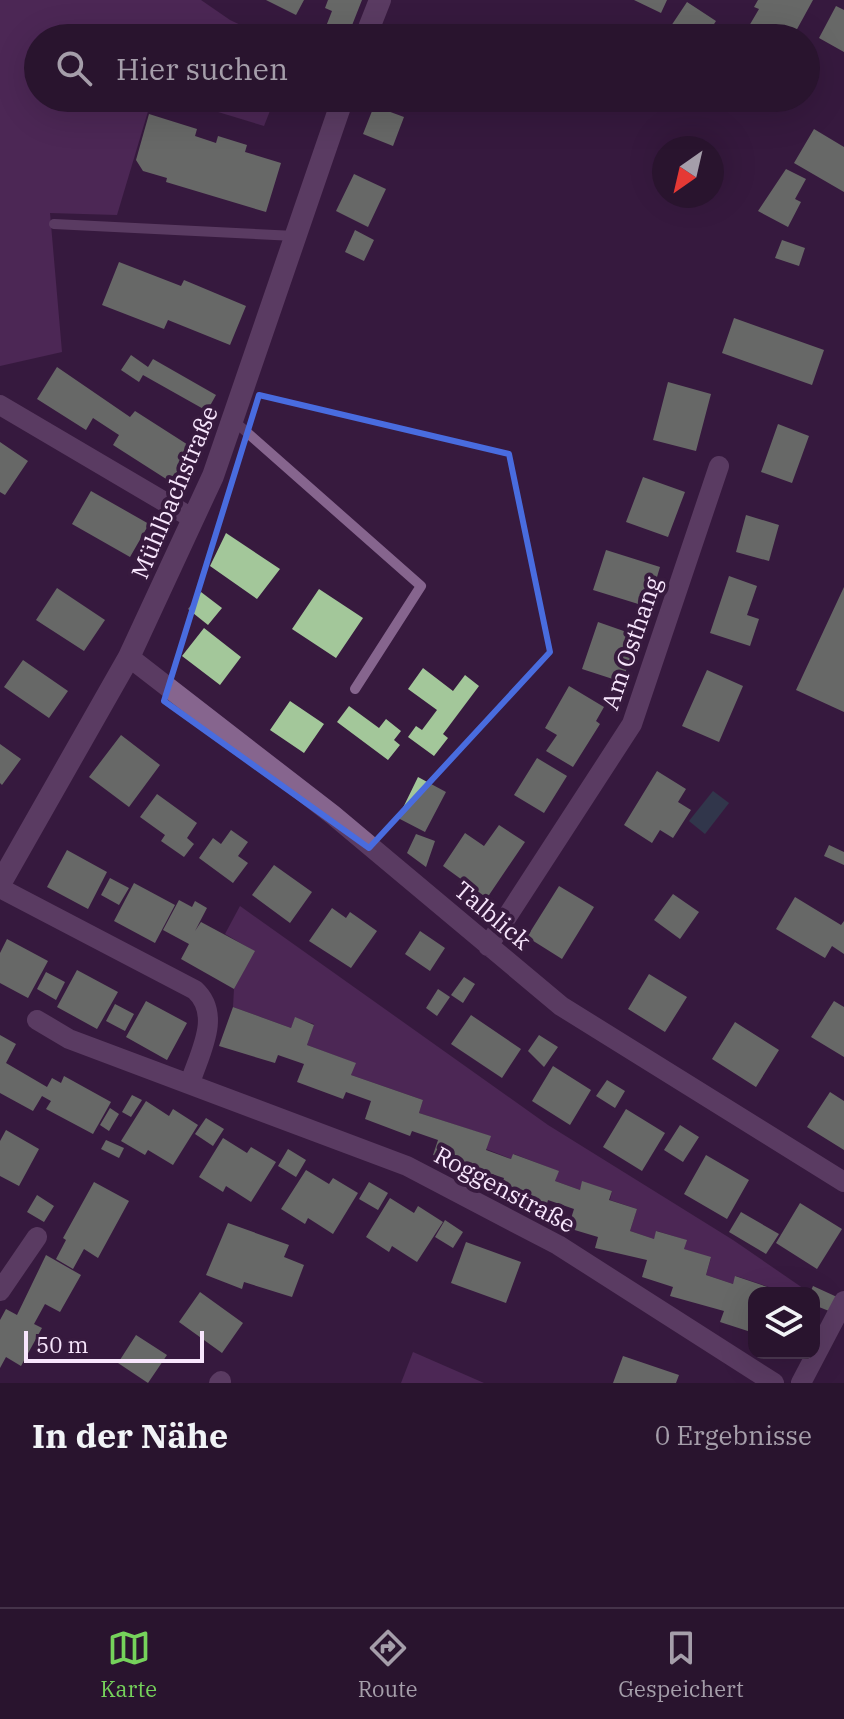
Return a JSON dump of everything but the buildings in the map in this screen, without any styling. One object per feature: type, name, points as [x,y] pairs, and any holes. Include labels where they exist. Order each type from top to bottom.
[{"type":"street","points":[[371,24],[380,0]]},
{"type":"street","name":"Mühlbachstraße","points":[[0,886],[129,657],[192,518],[234,421],[338,112]]},
{"type":"street","points":[[0,405],[192,518]]},
{"type":"street","name":"Am Osthang","points":[[488,946],[632,724],[719,466]]},
{"type":"street","name":"Talblick","points":[[129,657],[333,815],[561,1006],[844,1182]]},
{"type":"street","points":[[0,886],[195,990],[207,1001],[211,1015],[190,1083]]},
{"type":"street","name":"Roggenstraße","points":[[37,1020],[69,1039],[418,1171],[558,1245],[774,1383]]},
{"type":"street","points":[[0,1291],[37,1237]]},
{"type":"street","points":[[801,1383],[842,1305]]},
{"type":"lane","points":[[54,224],[295,236]]},
{"type":"lane","points":[[234,421],[421,586],[355,689]]},
{"type":"highlighted area","points":[[259,395],[509,454],[550,652],[369,848],[164,701]]},
{"type":"shaded area","points":[[0,0],[201,0],[238,24],[24,24],[24,112],[148,112],[117,215],[50,213],[62,352],[0,366]]},
{"type":"shaded area","points":[[218,112],[270,112],[264,126]]},
{"type":"shaded area","points":[[713,791],[729,803],[705,834],[689,821]]},
{"type":"shaded area","points":[[240,906],[548,1125],[733,1240],[801,1287],[769,1287],[736,1276],[733,1284],[706,1275],[711,1258],[684,1249],[686,1240],[657,1231],[654,1239],[630,1231],[637,1209],[610,1200],[612,1191],[583,1182],[580,1190],[555,1181],[558,1171],[514,1154],[511,1159],[486,1149],[490,1136],[419,1113],[423,1100],[351,1075],[355,1063],[307,1045],[314,1024],[295,1018],[291,1028],[233,1007],[234,989],[254,951],[225,934]]},
{"type":"shaded area","points":[[413,1352],[484,1383],[401,1383]]}]
